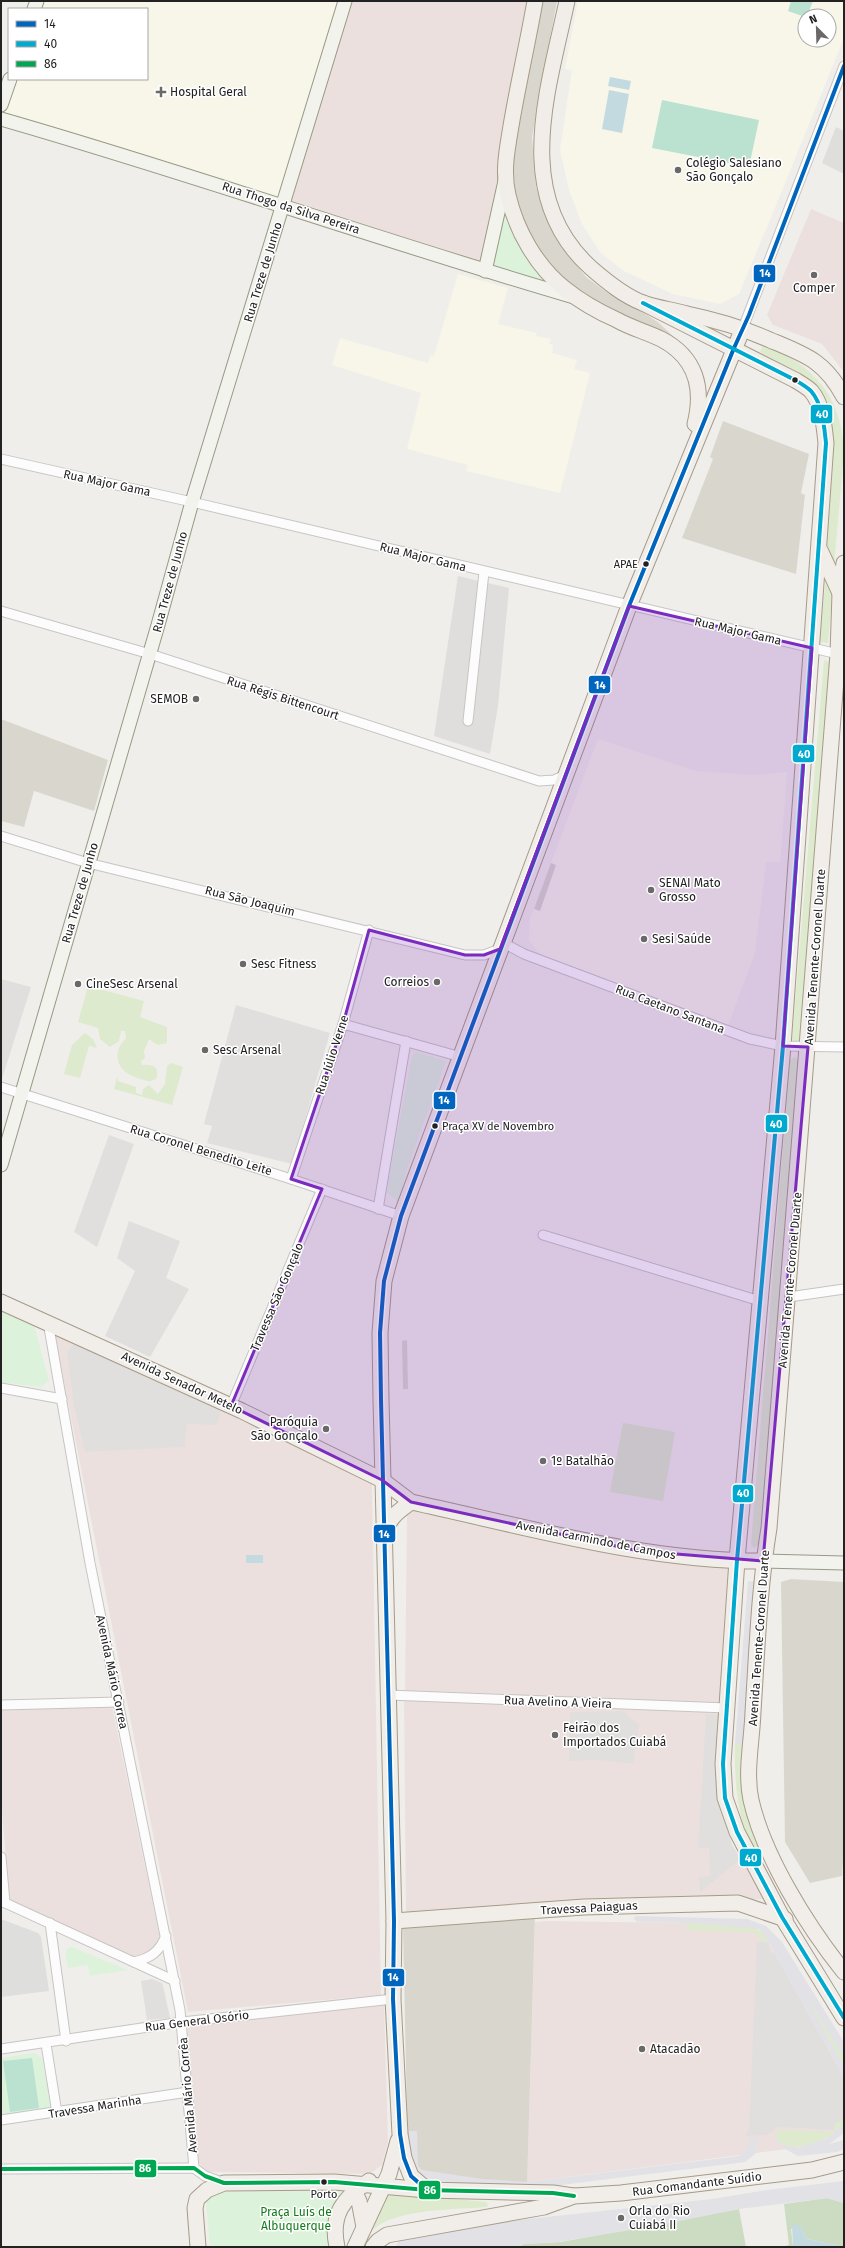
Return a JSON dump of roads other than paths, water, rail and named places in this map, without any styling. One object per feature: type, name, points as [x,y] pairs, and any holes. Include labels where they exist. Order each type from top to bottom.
[{"type":"main road","points":[[536,1],[507,149],[505,179],[513,212],[528,244],[549,274],[580,299],[617,321],[673,346],[690,367],[700,394],[699,406],[680,479]]},
{"type":"main road","points":[[566,1],[544,117],[541,162],[545,193],[554,218],[581,259],[601,277],[643,303],[795,380],[811,392],[823,417],[826,443],[820,549],[783,1046],[737,1560],[723,1764],[725,1798],[741,1838],[782,1917],[844,2018]]},
{"type":"main road","points":[[643,303],[743,328],[800,352],[813,359],[826,370],[844,397]]},
{"type":"main road","points":[[427,2190],[411,2176],[404,2158],[400,2134],[393,1999],[394,1921],[385,1534],[382,1480],[380,1333],[384,1281],[401,1216],[565,775],[629,606],[743,328]]},
{"type":"main road","points":[[820,549],[840,592]]},
{"type":"main road","name":"Avenida Tenente-Coronel Duarte","points":[[844,563],[840,592],[841,655],[789,1296],[769,1528],[764,1561],[749,1765],[751,1799],[772,1858],[822,1944],[844,1972]]},
{"type":"main road","name":"Avenida Senador Metelo","points":[[1,1302],[231,1406],[382,1480]]},
{"type":"main road","name":"Avenida Carmindo de Campos","points":[[382,1480],[411,1502],[639,1551],[686,1557],[764,1561]]},
{"type":"main road","points":[[385,1534],[388,1522],[393,1516],[411,1502]]},
{"type":"main road","points":[[772,1858],[782,1917],[822,1944]]},
{"type":"main road","name":"Travessa Paiaguas","points":[[394,1921],[584,1907],[738,1903],[782,1917]]},
{"type":"main road","points":[[355,2247],[395,2157],[400,2134]]},
{"type":"main road","points":[[337,2247],[336,2214],[356,2186],[381,2172],[395,2157]]},
{"type":"main road","points":[[820,2169],[844,2162]]},
{"type":"main road","points":[[820,2169],[844,2172]]},
{"type":"main road","name":"Rua Comandante Suídio","points":[[224,2183],[383,2186],[427,2190],[553,2193],[574,2196],[629,2192],[820,2169]]},
{"type":"main road","points":[[198,2247],[195,2208],[199,2196],[216,2185],[224,2183]]},
{"type":"main road","points":[[356,2186],[364,2227]]},
{"type":"main road","name":"Rua Comandante Suídio","points":[[373,2247],[378,2240],[387,2235],[544,2207],[574,2196]]},
{"type":"street","name":"Rua Treze de Junho","points":[[1,1165],[150,654],[192,502],[344,1]]},
{"type":"street","points":[[743,328],[844,66]]},
{"type":"street","points":[[1,106],[10,80]]},
{"type":"street","name":"Rua Thogo da Silva Pereira","points":[[1,119],[283,205],[485,271],[580,299]]},
{"type":"street","points":[[485,271],[505,179]]},
{"type":"street","name":"Rua Major Gama","points":[[1,460],[192,502],[841,655]]},
{"type":"street","points":[[468,721],[484,572]]},
{"type":"street","name":"Rua Régis Bittencourt","points":[[1,611],[150,654],[538,781],[554,780],[565,775]]},
{"type":"street","name":"Rua São Joaquim","points":[[1,836],[88,863],[369,930],[465,955],[484,955],[501,945]]},
{"type":"street","name":"Rua Júlio Verne","points":[[291,1179],[343,1024],[369,930]]},
{"type":"street","name":"Rua Caetano Santana","points":[[501,945],[750,1039],[783,1046],[844,1047]]},
{"type":"street","points":[[343,1024],[461,1057]]},
{"type":"street","points":[[378,1209],[406,1041]]},
{"type":"street","name":"Rua Coronel Benedito Leite","points":[[1,1087],[291,1179],[401,1216]]},
{"type":"street","name":"Travessa São Gonçalo","points":[[231,1406],[322,1189]]},
{"type":"street","points":[[542,1235],[760,1301]]},
{"type":"street","points":[[789,1296],[844,1290]]},
{"type":"street","name":"Avenida Mário Correa","points":[[48,1322],[90,1563],[166,1936],[182,2022]]},
{"type":"street","points":[[1,1388],[62,1399]]},
{"type":"street","name":"Avenida Carmindo de Campos","points":[[764,1561],[844,1563]]},
{"type":"street","name":"Rua Avelino A Vieira","points":[[388,1695],[727,1708]]},
{"type":"street","points":[[1,1705],[118,1702]]},
{"type":"street","points":[[1,1857],[3,1902],[175,1981]]},
{"type":"street","points":[[50,1923],[66,2041]]},
{"type":"street","points":[[134,1962],[151,1957],[158,1952],[166,1936]]},
{"type":"street","name":"Rua General Osório","points":[[1,2049],[46,2044],[182,2022],[393,1999]]},
{"type":"street","name":"Avenida Mário Corrêa","points":[[182,2022],[194,2168]]},
{"type":"street","points":[[46,2044],[57,2113]]},
{"type":"street","name":"Travessa Marinha","points":[[1,2120],[57,2113],[188,2092]]},
{"type":"street","points":[[1,2169],[194,2168]]},
{"type":"street","name":"Rua Comandante Suídio","points":[[194,2168],[205,2176],[224,2183]]},
{"type":"water","points":[[610,77],[631,81],[629,90],[608,86]]},
{"type":"water","points":[[609,90],[629,94],[622,133],[602,129]]},
{"type":"water","points":[[246,1555],[263,1555],[263,1563],[246,1563]]},
{"type":"water","points":[[792,2224],[800,2226],[807,2239],[844,2247],[793,2247]]},
{"type":"place","name":"Hospital Geral","points":[[161,92]]},
{"type":"place","name":"Colégio Salesiano São Gonçalo","points":[[678,170]]},
{"type":"place","name":"Comper","points":[[814,275]]},
{"type":"place","name":"APAE","points":[[646,564]]},
{"type":"place","name":"SEMOB","points":[[196,699]]},
{"type":"place","name":"SENAI Mato Grosso","points":[[651,890]]},
{"type":"place","name":"Sesi Saúde","points":[[644,939]]},
{"type":"place","name":"Sesc Fitness","points":[[243,964]]},
{"type":"place","name":"Correios","points":[[437,982]]},
{"type":"place","name":"CineSesc Arsenal","points":[[78,984]]},
{"type":"place","name":"Sesc Arsenal","points":[[205,1050]]},
{"type":"place","name":"Praça XV de Novembro","points":[[435,1126]]},
{"type":"place","name":"Paróquia São Gonçalo","points":[[326,1429]]},
{"type":"place","name":"1º Batalhão","points":[[543,1461]]},
{"type":"place","name":"Feirão dos Importados Cuiabá","points":[[555,1735]]},
{"type":"place","name":"Atacadão","points":[[642,2049]]},
{"type":"place","name":"Porto","points":[[324,2182]]},
{"type":"place","name":"Orla do Rio Cuiabá II","points":[[621,2218]]},
{"type":"park label","name":"Praça Luís de Albuquerque","points":[[296,2219]]}]
